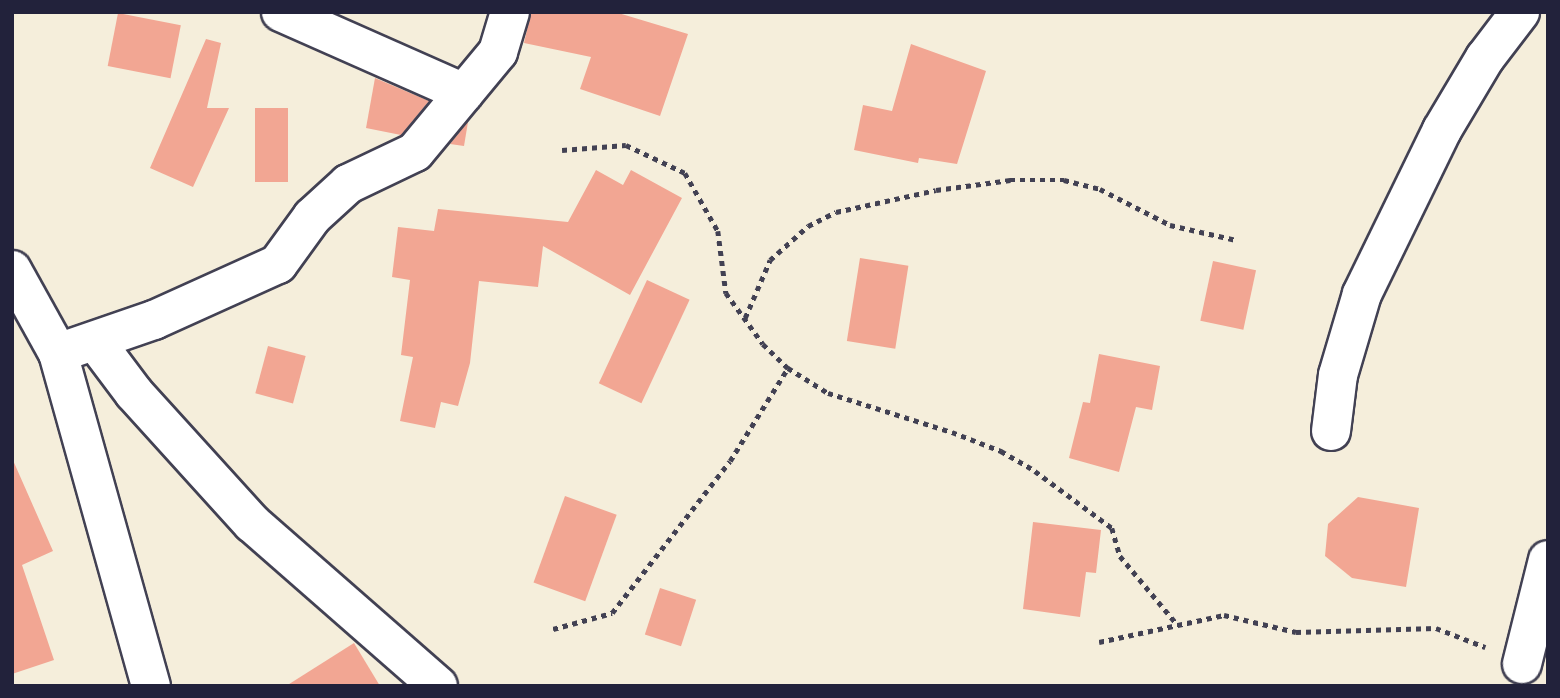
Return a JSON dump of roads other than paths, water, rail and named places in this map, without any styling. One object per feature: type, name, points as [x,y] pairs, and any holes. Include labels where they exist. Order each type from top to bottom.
[{"type":"street","points":[[281,12],[464,93]]},
{"type":"street","points":[[58,353],[154,320],[278,264],[312,217],[348,184],[415,152],[498,52],[510,12]]},
{"type":"street","points":[[1331,431],[1338,375],[1362,294],[1442,130],[1485,58],[1520,12]]},
{"type":"street","points":[[12,270],[58,353],[151,686]]},
{"type":"street","points":[[95,341],[134,393],[252,523],[438,686]]},
{"type":"street","points":[[1522,664],[1548,560]]}]
